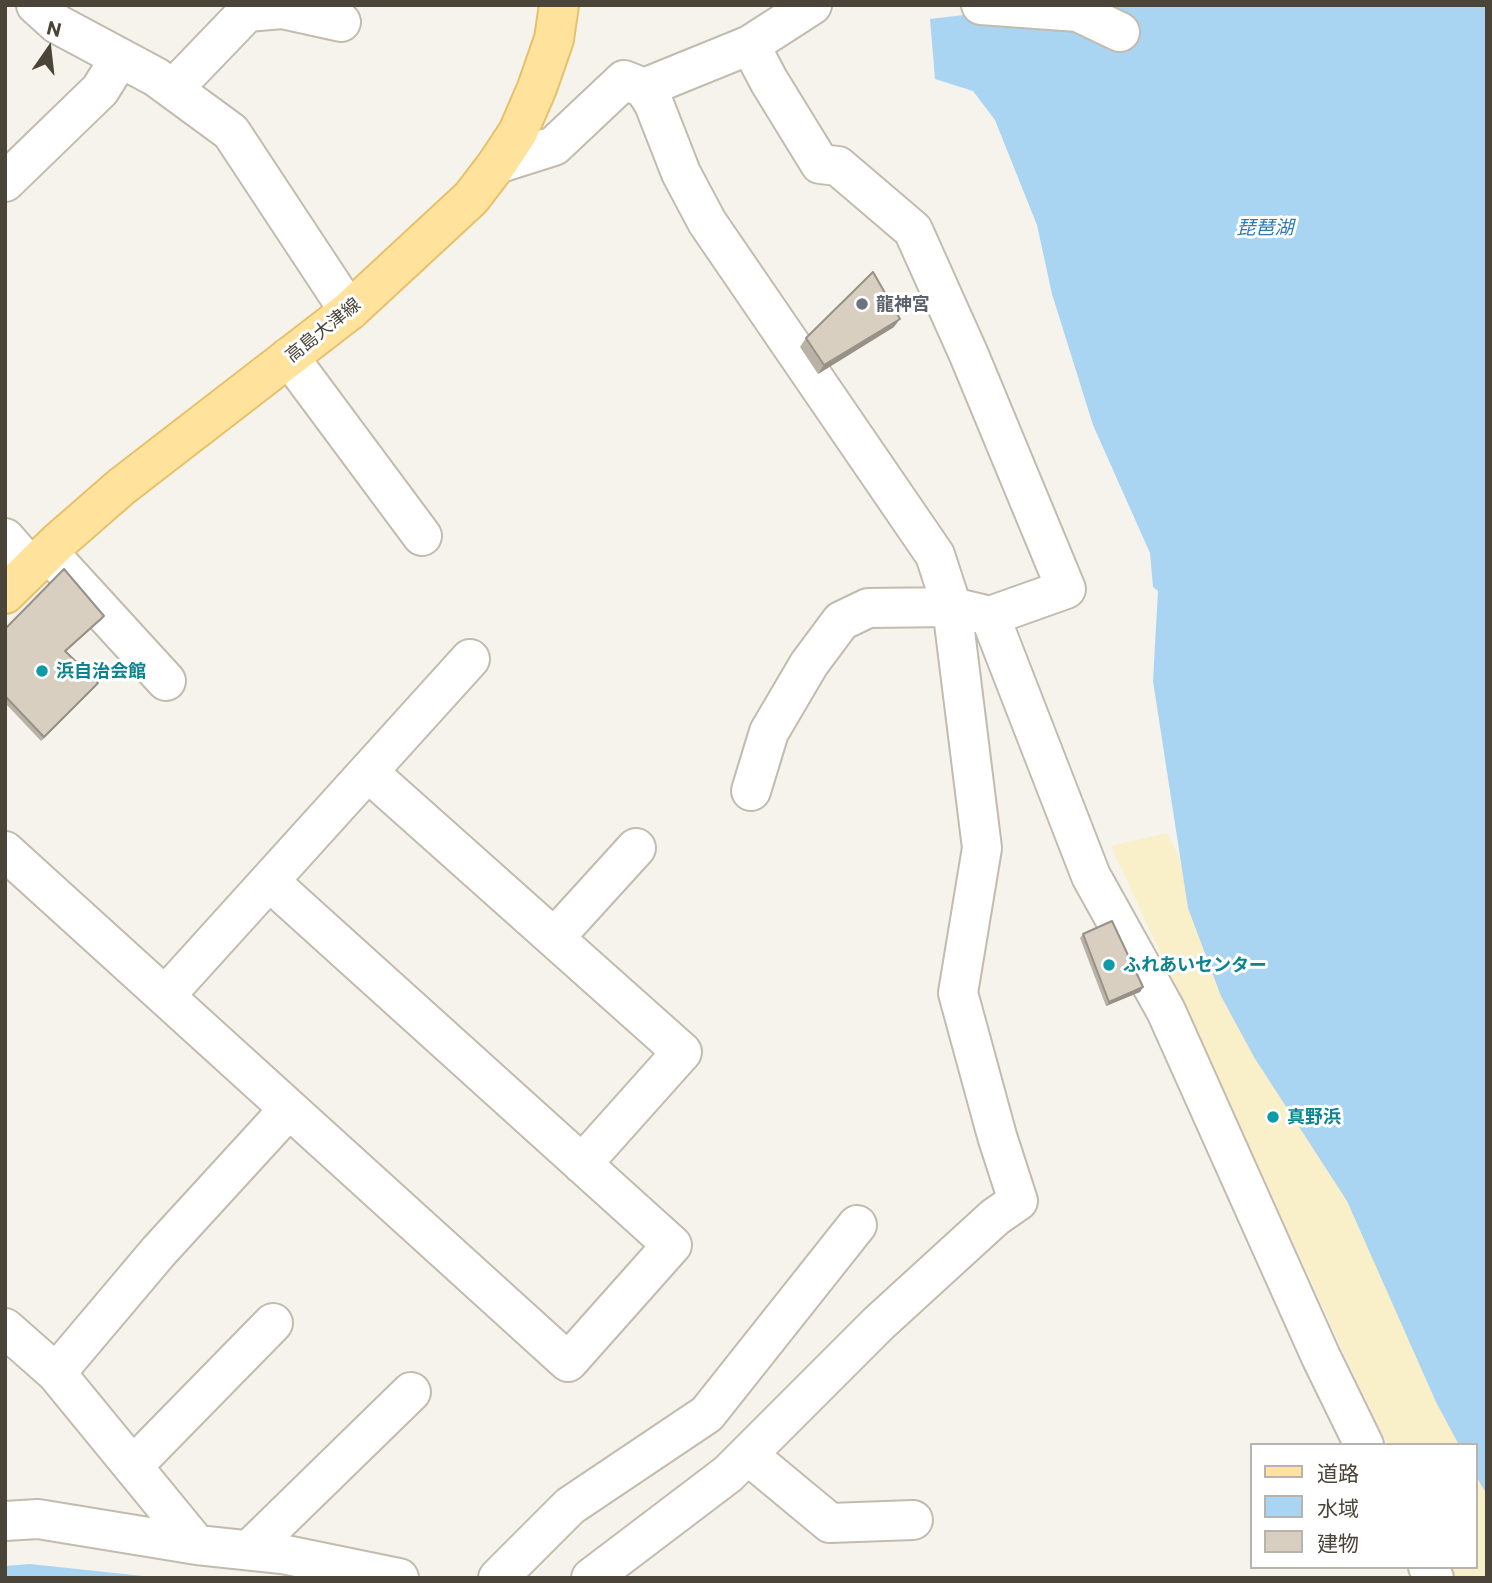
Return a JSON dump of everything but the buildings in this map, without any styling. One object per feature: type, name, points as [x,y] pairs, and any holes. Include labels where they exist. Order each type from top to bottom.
[{"type":"main road","name":"高島大津線","points":[[28,571],[121,487],[349,311],[471,198],[518,132],[554,39],[559,5]]},
{"type":"street","points":[[36,5],[57,24],[156,77],[231,132],[349,311]]},
{"type":"street","points":[[981,5],[1078,12],[1119,32]]},
{"type":"street","points":[[644,88],[750,45],[814,6]]},
{"type":"street","points":[[173,89],[247,12],[282,9],[341,22]]},
{"type":"street","points":[[750,45],[820,164],[838,166],[913,230],[1066,589],[990,615],[952,607],[868,608],[841,621],[809,664],[769,732],[751,791]]},
{"type":"street","points":[[5,181],[100,90],[120,58]]},
{"type":"street","points":[[497,164],[554,146],[624,80],[644,88],[654,104],[681,173],[707,222],[935,555],[952,607],[982,848],[958,993],[997,1136],[1018,1201],[995,1217],[888,1314],[728,1474],[591,1578]]},
{"type":"street","points":[[289,357],[422,536]]},
{"type":"street","points":[[5,538],[28,571],[166,681]]},
{"type":"street","points":[[990,615],[1091,876],[1166,1011],[1304,1321],[1363,1443]]},
{"type":"street","points":[[165,996],[470,659]]},
{"type":"street","points":[[368,772],[682,1052],[582,1164]]},
{"type":"street","points":[[555,937],[636,848]]},
{"type":"street","points":[[5,851],[568,1362],[672,1244],[268,881]]},
{"type":"street","points":[[56,1373],[159,1251],[289,1109]]},
{"type":"street","points":[[498,1578],[570,1506],[707,1414],[857,1225]]},
{"type":"street","points":[[132,1466],[273,1323]]},
{"type":"street","points":[[5,1328],[56,1373],[197,1545]]},
{"type":"street","points":[[249,1550],[411,1392]]},
{"type":"street","points":[[748,1455],[830,1523],[913,1520]]},
{"type":"street","points":[[5,1521],[38,1519],[197,1545],[282,1554],[399,1578]]},
{"type":"sand","name":"真野浜","points":[[1167,833],[1477,1443],[1387,1443],[1111,846]]},
{"type":"sand","name":"真野浜","points":[[1478,1445],[1487,1463],[1487,1578],[1455,1578],[1451,1569],[1478,1569]]},
{"type":"water","name":"琵琶湖","points":[[1048,5],[1487,5],[1487,1495],[1478,1479],[1478,1443],[1458,1443],[1436,1402],[1347,1201],[1254,1057],[1221,996],[1188,908],[1153,681],[1158,591],[1153,587],[1150,553],[1093,425],[1052,294],[1037,225],[995,120],[973,91],[935,79],[930,19]]},
{"type":"water","points":[[30,1564],[154,1578],[5,1578],[5,1566]]},
{"type":"place","name":"龍神宮","points":[[862,304]]},
{"type":"place","name":"浜自治会館","points":[[42,671]]},
{"type":"place","name":"ふれあいセンター","points":[[1109,965]]},
{"type":"place","name":"真野浜","points":[[1273,1117]]}]
